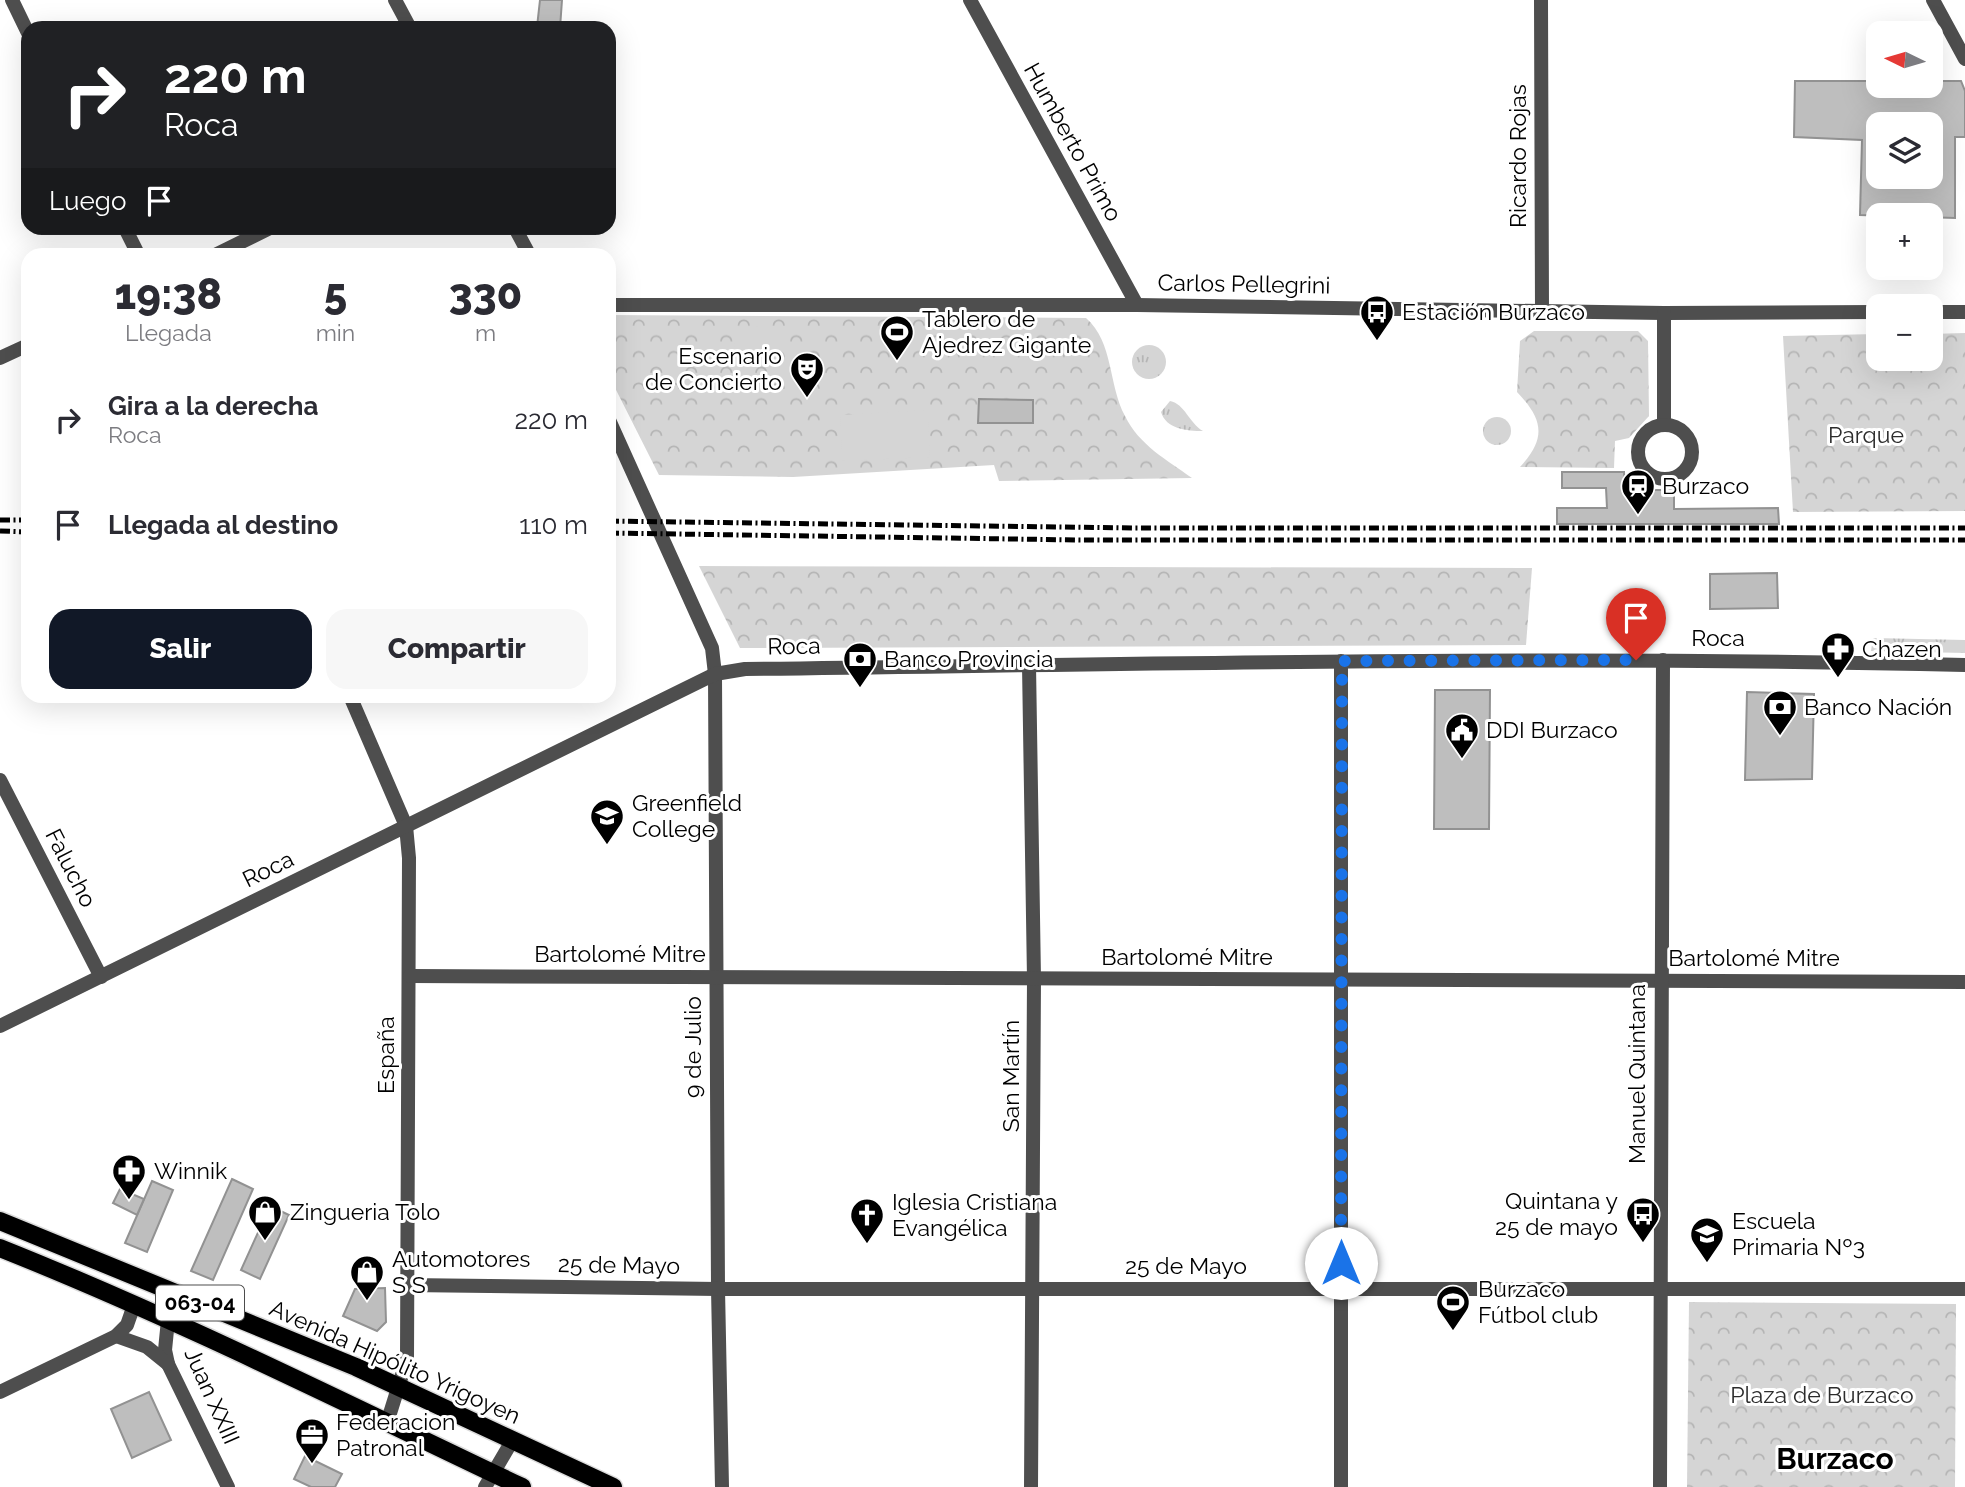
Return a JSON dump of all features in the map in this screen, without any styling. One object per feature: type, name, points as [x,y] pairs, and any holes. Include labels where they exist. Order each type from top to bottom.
[{"type":"main road","name":"Avenida Hipólito Yrigoyen","points":[[0,1221],[400,1387],[613,1487]]},
{"type":"main road","name":"063-04","points":[[0,1248],[168,1320],[387,1423],[490,1480],[522,1487]]},
{"type":"street","points":[[12,0],[22,21]]},
{"type":"street","points":[[395,0],[406,21]]},
{"type":"street","name":"Humberto Primo","points":[[970,0],[1137,305]]},
{"type":"street","name":"Ricardo Rojas","points":[[1541,0],[1542,312]]},
{"type":"street","points":[[1933,0],[1965,59]]},
{"type":"street","points":[[229,248],[256,235]]},
{"type":"street","name":"Carlos Pellegrini","points":[[616,305],[1137,305],[1542,312],[1866,312]]},
{"type":"street","points":[[1943,312],[1965,312]]},
{"type":"street","points":[[1664,313],[1664,425]]},
{"type":"street","points":[[0,358],[21,348]]},
{"type":"street","name":"9 de Julio","points":[[616,435],[712,648],[715,674],[718,1289],[722,1487]]},
{"type":"street","name":"Roca","points":[[0,1026],[715,674],[745,669],[1342,661],[1663,660],[1965,664]]},
{"type":"street","name":"Manuel Quintana","points":[[1660,1487],[1663,660]]},
{"type":"street","points":[[1341,1487],[1342,661]]},
{"type":"street","name":"San Martín","points":[[1029,665],[1034,979],[1031,1487]]},
{"type":"street","name":"España","points":[[353,703],[406,826],[410,976],[407,1359],[387,1423]]},
{"type":"street","name":"Falucho","points":[[0,780],[102,976]]},
{"type":"street","name":"Bartolomé Mitre","points":[[410,976],[1965,982]]},
{"type":"street","name":"25 de Mayo","points":[[407,1285],[718,1289],[1965,1289]]},
{"type":"street","points":[[0,1392],[116,1336],[127,1325],[134,1305]]},
{"type":"street","name":"Juan XXIII","points":[[168,1320],[165,1350],[168,1364],[228,1487]]},
{"type":"street","points":[[116,1336],[147,1348],[168,1364]]},
{"type":"street","points":[[490,1480],[512,1441]]},
{"type":"green space","points":[[616,315],[1086,318],[1102,339],[1120,404],[1131,426],[1154,451],[1192,478],[999,481],[994,465],[793,477],[659,475],[616,390]]},
{"type":"green space","points":[[735,326],[770,327],[770,360],[734,359]]},
{"type":"green space","points":[[1534,331],[1638,331],[1648,341],[1649,416],[1629,438],[1615,441],[1614,468],[1520,467],[1529,457],[1538,438],[1532,411],[1517,392],[1520,341]]},
{"type":"green space","name":"Parque","points":[[1965,333],[1965,511],[1793,512],[1783,336],[1866,334],[1866,371],[1943,371],[1943,334]]},
{"type":"green space","points":[[1149,345],[1161,350],[1166,362],[1161,374],[1149,379],[1137,374],[1132,362],[1137,350]]},
{"type":"green space","points":[[1170,401],[1180,406],[1203,431],[1184,429],[1167,422],[1161,412]]},
{"type":"green space","points":[[928,410],[930,457],[842,461],[840,415]]},
{"type":"green space","points":[[1497,417],[1507,421],[1511,431],[1507,441],[1497,445],[1487,441],[1483,431],[1487,421]]},
{"type":"green space","points":[[699,566],[1532,568],[1526,645],[740,648]]},
{"type":"green space","points":[[1873,638],[1965,640],[1965,653],[1871,651]]},
{"type":"green space","name":"Plaza de Burzaco","points":[[1689,1302],[1956,1304],[1955,1487],[1687,1487]]},
{"type":"building","points":[[540,0],[562,0],[560,21],[538,21]]},
{"type":"building","points":[[1795,81],[1866,81],[1866,98],[1943,98],[1943,81],[1961,81],[1965,91],[1965,137],[1955,137],[1955,218],[1943,218],[1943,203],[1866,203],[1866,215],[1860,215],[1862,140],[1794,137]]},
{"type":"building","points":[[979,399],[1033,400],[1033,423],[978,423]]},
{"type":"building","points":[[1562,472],[1624,472],[1625,490],[1674,490],[1674,509],[1778,508],[1779,524],[1557,524],[1557,508],[1607,508],[1606,488],[1562,488]]},
{"type":"building","points":[[1777,573],[1778,608],[1710,609],[1710,574]]},
{"type":"building","name":"DDI Burzaco","points":[[1435,690],[1490,690],[1489,829],[1434,829]]},
{"type":"building","name":"Banco Nación","points":[[1747,692],[1814,694],[1812,779],[1745,780]]},
{"type":"building","points":[[232,1179],[253,1189],[213,1280],[191,1271]]},
{"type":"building","points":[[152,1181],[173,1190],[147,1252],[125,1243]]},
{"type":"building","name":"Winnik","points":[[120,1189],[144,1199],[137,1215],[113,1203]]},
{"type":"building","name":"Zingueria Tolo","points":[[270,1206],[289,1215],[260,1279],[241,1270]]},
{"type":"building","name":"Automotores S S","points":[[385,1288],[386,1322],[377,1331],[343,1316],[355,1289]]},
{"type":"building","points":[[149,1392],[171,1440],[132,1458],[111,1409]]},
{"type":"building","name":"Federacion Patronal","points":[[305,1456],[342,1474],[335,1487],[311,1487],[294,1479]]},
{"type":"railway","points":[[0,520],[21,520]]},
{"type":"railway","points":[[616,521],[1134,528],[1965,528]]},
{"type":"railway","points":[[0,531],[21,532]]},
{"type":"railway","points":[[616,533],[1080,540],[1965,540]]},
{"type":"place","name":"Estación Burzaco","points":[[1377,342]]},
{"type":"place","name":"Tablero de Ajedrez Gigante","points":[[897,362]]},
{"type":"place","name":"Escenario de Concierto","points":[[807,399]]},
{"type":"place","name":"Burzaco","points":[[1638,516]]},
{"type":"place","name":"Chazen","points":[[1838,679]]},
{"type":"place","name":"Banco Provincia","points":[[860,689]]},
{"type":"place","name":"Banco Nación","points":[[1780,737]]},
{"type":"place","name":"DDI Burzaco","points":[[1462,760]]},
{"type":"place","name":"Greenfield College","points":[[607,846]]},
{"type":"place","name":"Winnik","points":[[129,1201]]},
{"type":"place","name":"Zingueria Tolo","points":[[265,1242]]},
{"type":"place","name":"Quintana y 25 de mayo","points":[[1643,1244]]},
{"type":"place","name":"Iglesia Cristiana Evangélica","points":[[867,1245]]},
{"type":"place","name":"Escuela Primaria Nº3","points":[[1707,1264]]},
{"type":"place","name":"Automotores S S","points":[[367,1302]]},
{"type":"place","name":"Burzaco Fútbol club","points":[[1453,1332]]},
{"type":"place","name":"Federacion Patronal","points":[[312,1465]]},
{"type":"district","name":"Burzaco","points":[[1835,1459]]},
{"type":"route","points":[[1341,1263],[1342,661],[1636,660]]}]
